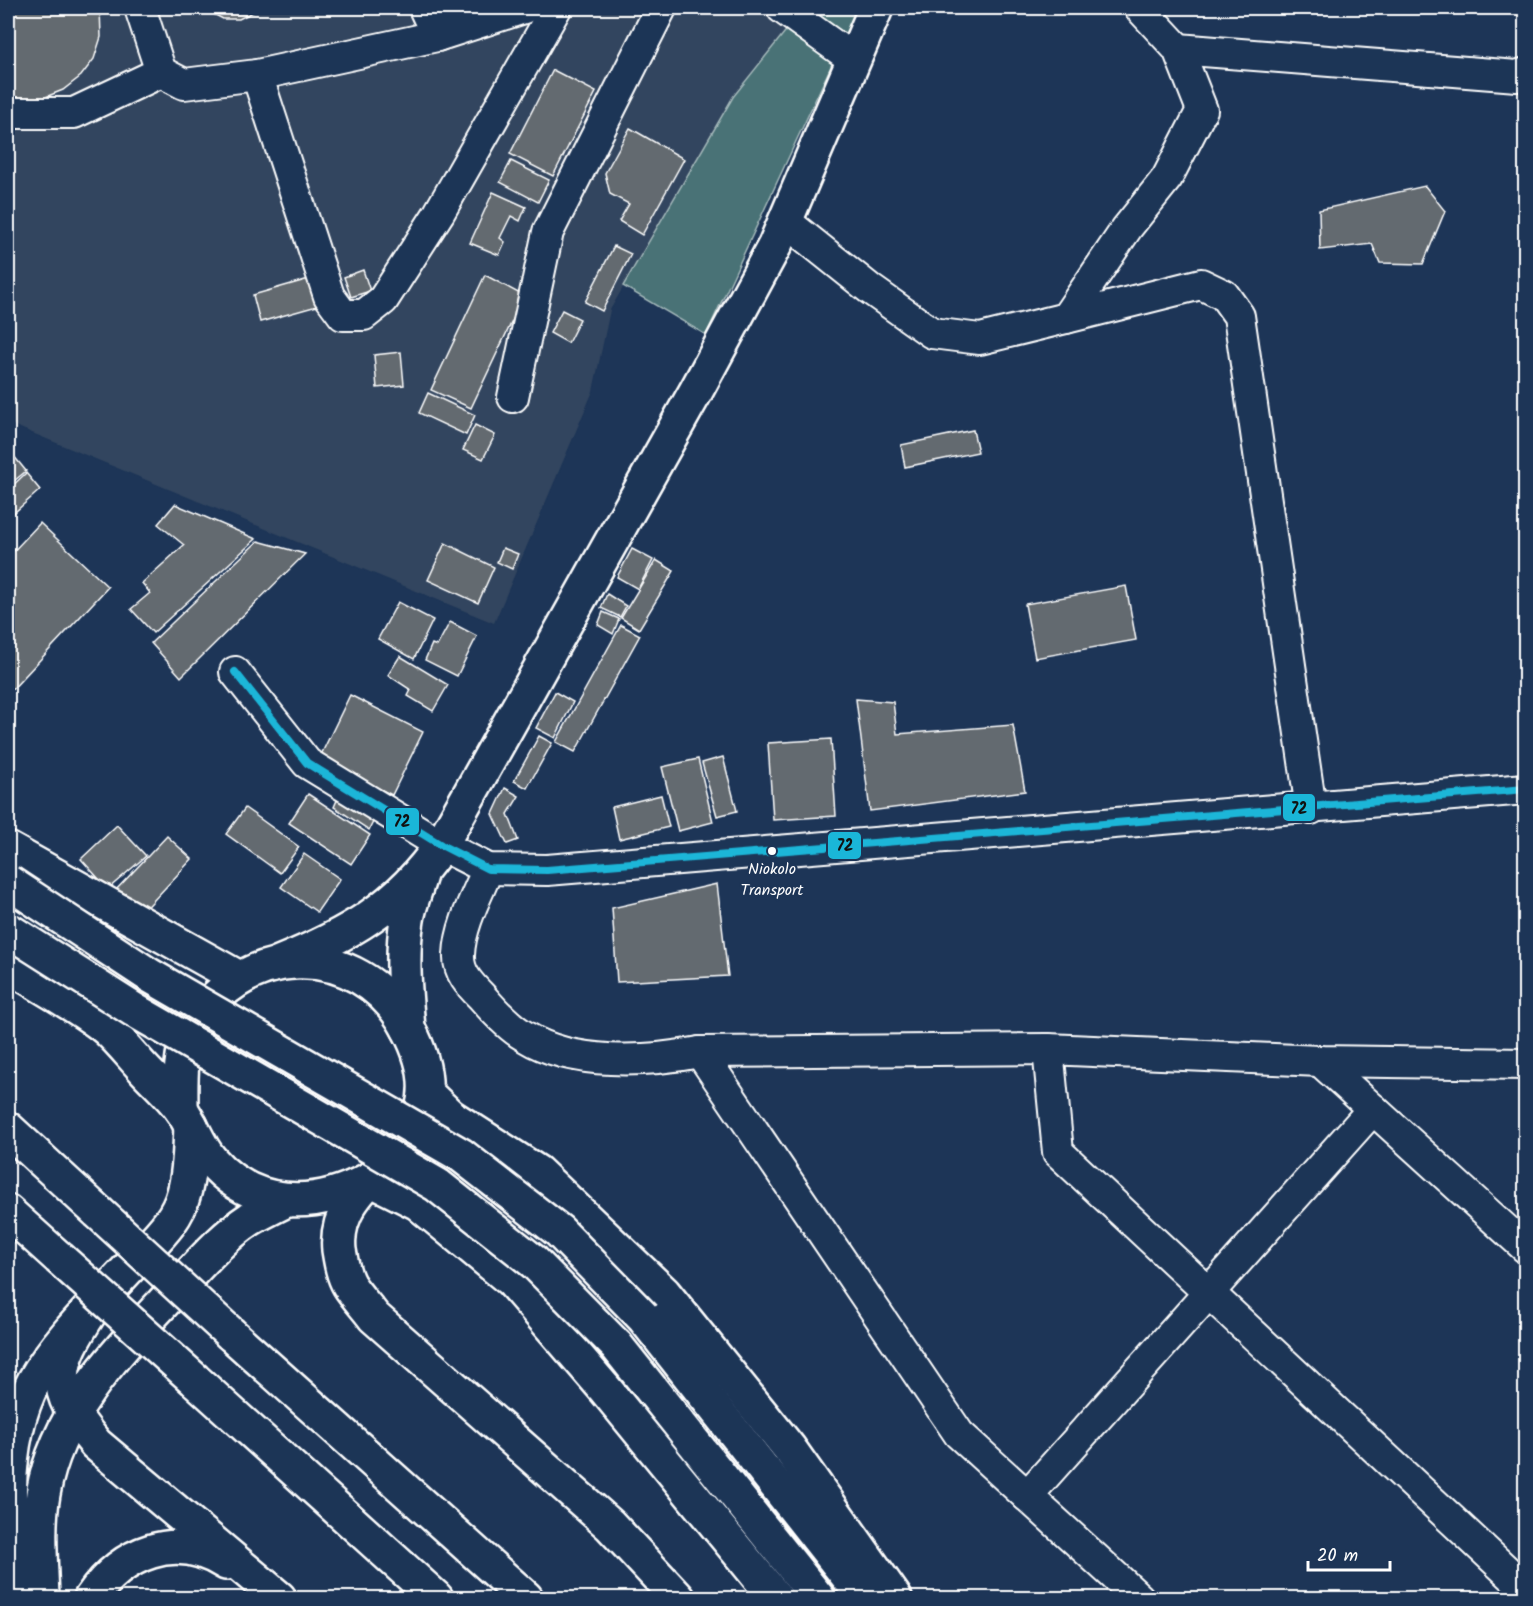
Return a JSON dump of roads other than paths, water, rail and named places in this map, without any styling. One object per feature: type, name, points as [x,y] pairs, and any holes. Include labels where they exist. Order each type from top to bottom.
[{"type":"main road","points":[[21,1599],[13,1559],[9,1510],[9,1465],[17,1423],[34,1381],[65,1337],[172,1222],[184,1195],[186,1117],[181,1072],[189,1035],[210,1002],[239,978],[344,935],[420,875],[441,845],[696,391],[785,221],[876,8]]},
{"type":"main road","points":[[8,849],[168,941],[239,978]]},
{"type":"main road","points":[[408,1028],[404,965],[405,935],[420,875]]},
{"type":"main road","points":[[8,882],[149,975],[461,1155],[559,1231],[644,1318],[865,1599]]},
{"type":"main road","points":[[8,930],[134,1010],[438,1185],[534,1262],[616,1345],[818,1599]]},
{"type":"main road","points":[[279,963],[305,961],[330,965],[354,974],[376,988],[394,1007],[408,1028],[420,1058],[426,1093],[418,1122],[394,1156],[370,1179],[350,1204],[341,1221],[338,1240],[341,1263],[348,1284],[374,1317],[610,1525],[678,1599]]},
{"type":"main road","points":[[8,965],[106,1029],[186,1117],[195,1137],[212,1161],[233,1180],[259,1193],[286,1200],[316,1200],[335,1196],[370,1179]]},
{"type":"main road","points":[[426,1093],[450,1116],[537,1172],[664,1293],[789,1448],[896,1599]]},
{"type":"main road","points":[[8,1129],[231,1334],[526,1599]]},
{"type":"main road","points":[[370,1179],[418,1203],[512,1281],[605,1389],[776,1599]]},
{"type":"main road","points":[[42,1599],[40,1548],[43,1494],[57,1448],[72,1414],[121,1347],[220,1243],[250,1220],[286,1200]]},
{"type":"main road","points":[[8,1212],[436,1599]]},
{"type":"main road","points":[[93,1308],[65,1354],[63,1394],[72,1414],[96,1444],[278,1597]]},
{"type":"main road","points":[[91,1599],[104,1580],[126,1563],[163,1546],[191,1548],[220,1560],[278,1597]]},
{"type":"street","points":[[140,8],[161,72],[184,84],[257,75],[437,36],[524,8]]},
{"type":"street","points":[[424,8],[437,36]]},
{"type":"street","points":[[257,75],[329,296],[343,315],[364,315],[383,300],[440,213],[556,8]]},
{"type":"street","points":[[513,397],[548,232],[661,8]]},
{"type":"street","points":[[782,8],[854,59]]},
{"type":"street","points":[[1066,318],[1127,228],[1167,178],[1202,110],[1178,49],[1140,8]]},
{"type":"street","points":[[1178,49],[1522,83]]},
{"type":"street","points":[[8,112],[74,113],[161,72]]},
{"type":"street","points":[[785,221],[870,289],[932,333],[980,339],[1201,284],[1224,295],[1239,316],[1311,809]]},
{"type":"street","points":[[235,672],[307,763],[441,845],[488,869],[547,870],[1311,809],[1526,789]]},
{"type":"street","points":[[488,869],[465,925],[459,955],[461,971],[492,1008],[526,1038],[581,1058],[664,1059],[700,1052],[1048,1048],[1320,1061],[1526,1064]]},
{"type":"street","points":[[1048,1048],[1058,1152],[1210,1291],[1526,1589]]},
{"type":"street","points":[[700,1052],[959,1434],[1139,1599]]},
{"type":"street","points":[[1320,1061],[1526,1248]]},
{"type":"street","points":[[1027,1496],[1373,1109]]},
{"type":"place","name":"Niokolo Transport","points":[[772,851]]}]
